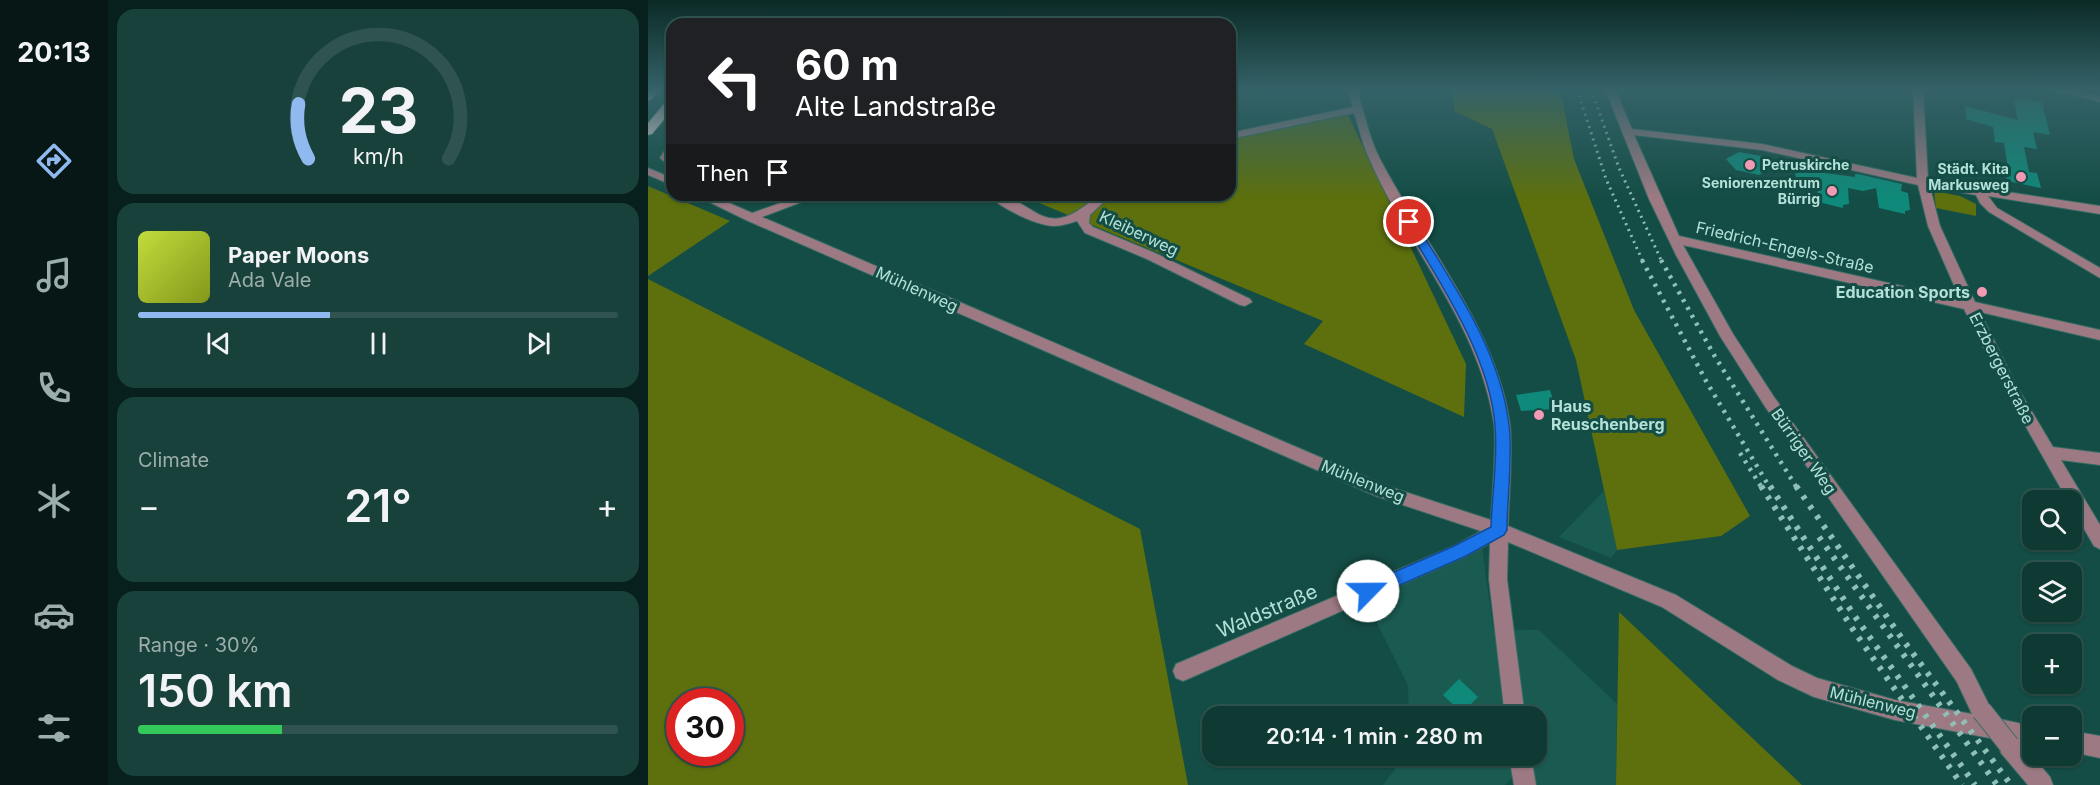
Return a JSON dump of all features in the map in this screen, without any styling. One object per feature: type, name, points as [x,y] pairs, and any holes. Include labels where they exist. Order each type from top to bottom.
[{"type":"street","points":[[1236,135],[1279,126]]},
{"type":"street","points":[[1363,126],[1373,156],[1463,312],[1496,394],[1502,426],[1498,579],[1514,706]]},
{"type":"street","name":"Bürriger Weg","points":[[1624,126],[1674,239],[1727,336],[1768,401],[1964,676],[1972,698],[2042,785]]},
{"type":"street","name":"Erzbergerstraße","points":[[1920,126],[1923,183],[1934,226],[2009,387],[2100,541]]},
{"type":"street","points":[[1627,132],[1762,147],[1923,183],[2100,210]]},
{"type":"street","points":[[652,173],[666,179]]},
{"type":"street","points":[[1981,191],[1984,201],[1993,210],[2100,274]]},
{"type":"street","name":"Mühlenweg","points":[[714,201],[1382,491],[1499,530],[1670,601],[1785,672],[1814,687],[1895,710],[2022,734]]},
{"type":"street","points":[[750,217],[797,201]]},
{"type":"street","name":"Kleiberweg","points":[[1005,201],[1051,222],[1064,221],[1084,214],[1083,223],[1089,230],[1151,256],[1245,302]]},
{"type":"street","points":[[1084,214],[1098,201]]},
{"type":"street","name":"Friedrich-Engels-Straße","points":[[1674,239],[2100,335]]},
{"type":"street","points":[[2046,452],[2100,459]]},
{"type":"street","name":"Waldstraße","points":[[1183,671],[1460,551],[1499,530]]},
{"type":"street","points":[[2082,744],[2100,747]]},
{"type":"street","points":[[1522,766],[1525,785]]},
{"type":"shaded area","points":[[1604,491],[1617,550],[1611,558],[1559,537]]},
{"type":"shaded area","points":[[1482,547],[1493,629],[1539,630],[1617,704],[1616,785],[1533,785],[1513,777],[1505,785],[1383,785],[1397,766],[1547,766],[1547,706],[1409,706],[1408,685],[1364,597]]},
{"type":"green space","points":[[1296,126],[1353,126],[1466,364],[1464,417],[1304,344],[1323,321],[1034,201],[1236,201],[1236,138]]},
{"type":"green space","points":[[1485,126],[1567,126],[1574,159],[1634,310],[1750,516],[1721,536],[1617,550],[1576,360],[1492,129]]},
{"type":"green space","points":[[648,186],[666,194],[666,201],[683,201],[730,221],[648,276]]},
{"type":"green space","points":[[1934,191],[1960,196],[1976,204],[1976,216],[1936,208]]},
{"type":"green space","points":[[648,279],[1140,529],[1188,785],[648,785]]},
{"type":"green space","points":[[1619,612],[1802,785],[1616,785]]},
{"type":"building","points":[[1988,126],[2048,126],[2050,135],[2033,132],[2037,149],[2024,147],[2029,172],[2037,173],[2041,188],[2007,181],[2005,167],[2008,168],[2004,143],[1995,142],[1993,127]]},
{"type":"building","name":"Petruskirche","points":[[1739,152],[1761,156],[1772,167],[1759,175],[1736,170],[1726,159]]},
{"type":"building","name":"Seniorenzentrum Bürrig","points":[[1795,169],[1855,177],[1855,174],[1858,174],[1902,184],[1901,191],[1908,193],[1910,210],[1905,211],[1905,214],[1879,208],[1876,188],[1863,191],[1848,188],[1849,204],[1843,205],[1843,208],[1818,202],[1817,185],[1796,181]]},
{"type":"building","name":"Haus Reuschenberg","points":[[1550,390],[1556,409],[1521,411],[1516,395]]},
{"type":"building","points":[[1459,679],[1478,697],[1469,706],[1455,706],[1443,695]]},
{"type":"railway","points":[[1589,126],[1606,179],[1643,261]]},
{"type":"railway","points":[[1604,126],[1619,168],[1661,261]]},
{"type":"railway","points":[[1643,261],[1706,381],[1770,488]]},
{"type":"railway","points":[[1661,261],[1714,355],[1797,488]]},
{"type":"railway","points":[[1740,453],[1762,488]]},
{"type":"railway","points":[[1761,486],[1854,631],[1962,785]]},
{"type":"railway","points":[[1770,486],[1854,615],[1975,785]]},
{"type":"railway","points":[[1796,486],[1903,640],[2011,785]]},
{"type":"railway","points":[[1819,537],[1997,785]]},
{"type":"place","name":"Petruskirche","points":[[1750,165]]},
{"type":"place","name":"Städt. Kita Markusweg","points":[[2021,177]]},
{"type":"place","name":"Seniorenzentrum Bürrig","points":[[1832,191]]},
{"type":"place","name":"Education Sports","points":[[1982,292]]},
{"type":"place","name":"Haus Reuschenberg","points":[[1539,415]]},
{"type":"route","points":[[1368,591],[1460,551],[1499,530],[1502,426],[1496,394],[1463,312],[1409,222]]}]
